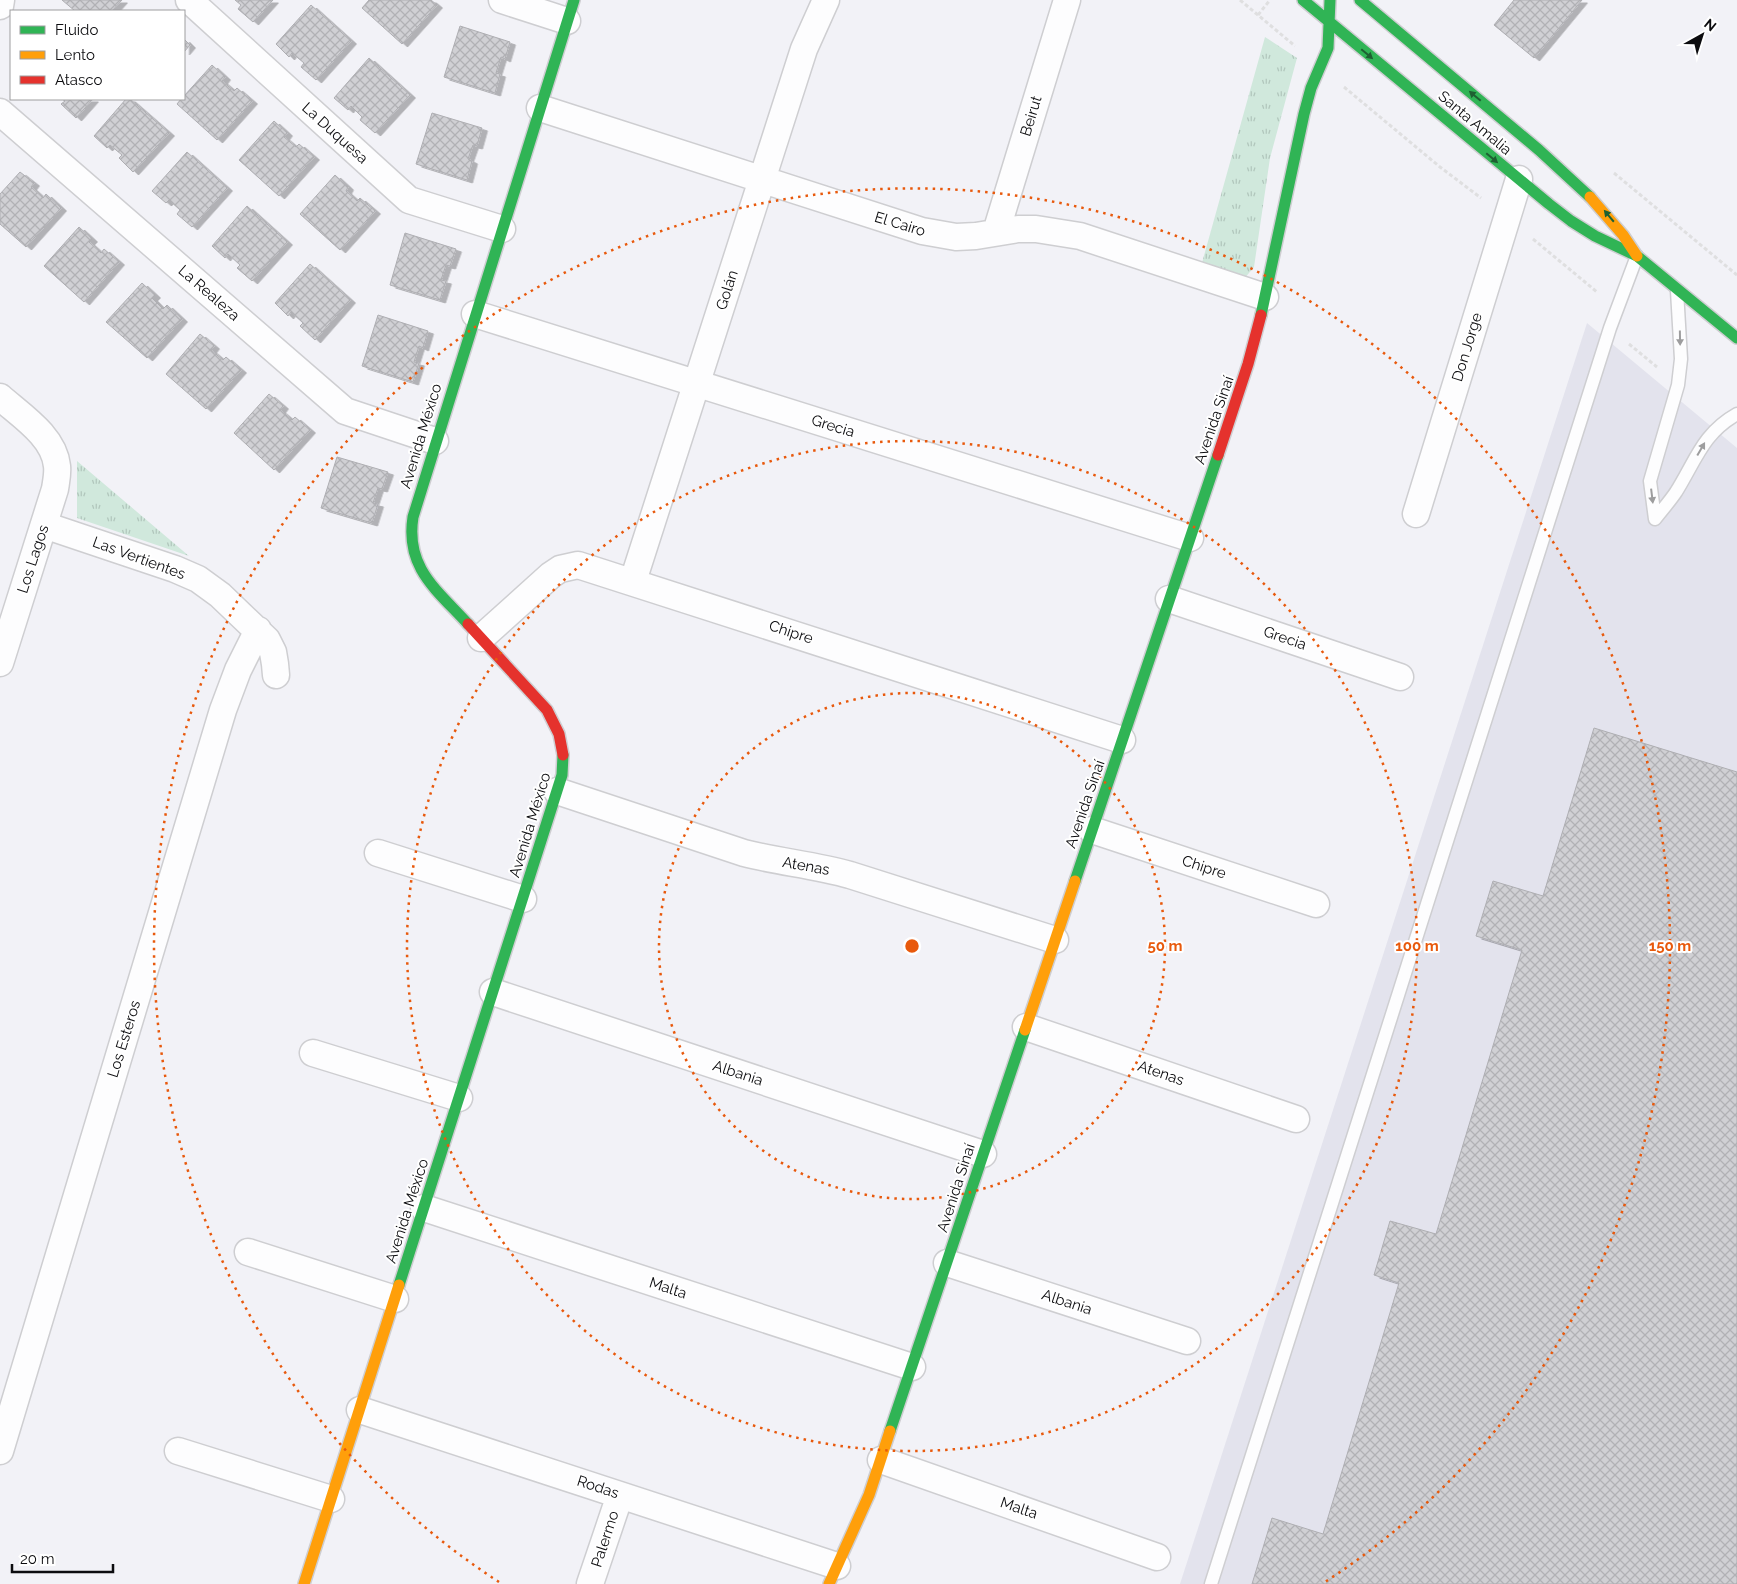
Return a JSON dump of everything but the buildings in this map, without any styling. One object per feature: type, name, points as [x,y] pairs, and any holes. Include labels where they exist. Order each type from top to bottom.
[{"type":"street","points":[[0,6],[1,0]]},
{"type":"street","name":"La Duquesa","points":[[189,0],[409,200],[502,229]]},
{"type":"street","points":[[502,0],[570,10]]},
{"type":"street","name":"Golán","points":[[633,581],[804,49],[826,0]]},
{"type":"street","name":"Beirut","points":[[996,232],[1067,0]]},
{"type":"street","name":"Santa Amalia","points":[[1303,0],[1571,221],[1595,236],[1637,256],[1737,338]]},
{"type":"street","name":"Avenida Sinaí","points":[[833,1575],[869,1495],[881,1460],[1248,364],[1265,297],[1304,114],[1311,88],[1325,58],[1330,22],[1330,0]]},
{"type":"street","name":"Santa Amalia","points":[[1360,0],[1584,188],[1610,216],[1637,256]]},
{"type":"street","name":"Avenida México","points":[[304,1584],[562,775],[564,758],[562,742],[556,725],[547,710],[425,577],[412,551],[412,520],[570,10]]},
{"type":"street","name":"El Cairo","points":[[540,108],[938,235],[956,237],[976,236],[1018,229],[1036,229],[1080,236],[1265,297]]},
{"type":"street","name":"La Realeza","points":[[0,112],[345,411],[435,441]]},
{"type":"street","name":"Don Jorge","points":[[1416,514],[1519,180]]},
{"type":"street","name":"Grecia","points":[[475,314],[1190,538]]},
{"type":"street","name":"Los Lagos","points":[[0,397],[47,440],[54,454],[57,466],[57,478],[44,524],[0,663]]},
{"type":"street","name":"Las Vertientes","points":[[44,524],[175,569],[198,579],[220,595],[267,640],[273,652],[276,675]]},
{"type":"street","name":"Chipre","points":[[481,638],[560,569],[578,565],[633,581],[1122,740]]},
{"type":"street","name":"Grecia","points":[[1169,599],[1400,677]]},
{"type":"street","name":"Los Esteros","points":[[0,1451],[223,710],[238,670],[258,630]]},
{"type":"street","name":"Atenas","points":[[557,791],[744,853],[824,868],[850,875],[1055,940]]},
{"type":"street","name":"Chipre","points":[[1092,830],[1316,904]]},
{"type":"street","points":[[378,853],[523,899]]},
{"type":"street","name":"Albania","points":[[493,992],[984,1154]]},
{"type":"street","name":"Atenas","points":[[1026,1027],[1296,1119]]},
{"type":"street","points":[[313,1053],[459,1098]]},
{"type":"street","name":"Malta","points":[[424,1208],[912,1368]]},
{"type":"street","points":[[248,1252],[395,1299]]},
{"type":"street","name":"Albania","points":[[948,1263],[1186,1341]]},
{"type":"street","name":"Rodas","points":[[360,1410],[620,1494],[833,1575]]},
{"type":"street","points":[[178,1451],[331,1499]]},
{"type":"street","name":"Malta","points":[[881,1460],[1157,1557]]},
{"type":"street","name":"Palermo","points":[[590,1584],[620,1494]]},
{"type":"lane","points":[[1211,1584],[1610,328],[1637,256]]},
{"type":"lane","points":[[1677,289],[1680,359],[1678,385],[1650,481],[1655,519],[1676,493],[1709,436],[1722,422],[1737,414]]},
{"type":"path","points":[[1240,0],[1258,16],[1270,0]]},
{"type":"shaded area","points":[[1587,323],[1737,448],[1737,1584],[1180,1584]]},
{"type":"green space","points":[[1265,37],[1297,58],[1270,158],[1254,267],[1244,279],[1200,270]]},
{"type":"green space","points":[[77,461],[189,556],[77,518]]},
{"type":"traffic: fast","points":[[468,624],[435,589],[419,564],[414,550],[412,535],[413,517],[574,0]]},
{"type":"traffic: fast","points":[[1303,0],[1549,204],[1595,236],[1637,256],[1737,338]]},
{"type":"traffic: fast","points":[[1261,315],[1304,114],[1311,88],[1328,48],[1330,0]]},
{"type":"traffic: fast","points":[[1360,0],[1539,150],[1590,197]]},
{"type":"traffic: fast","points":[[1075,881],[1218,455]]},
{"type":"traffic: fast","points":[[399,1285],[562,775],[563,755]]},
{"type":"traffic: fast","points":[[890,1431],[1025,1030]]},
{"type":"traffic: slow","points":[[1590,197],[1623,235],[1637,256]]},
{"type":"traffic: slow","points":[[1025,1030],[1075,881]]},
{"type":"traffic: slow","points":[[304,1584],[399,1285]]},
{"type":"traffic: slow","points":[[829,1584],[869,1495],[890,1431]]},
{"type":"traffic: jam","points":[[1218,455],[1248,364],[1261,315]]},
{"type":"traffic: jam","points":[[468,624],[547,710],[559,734],[563,755]]}]
